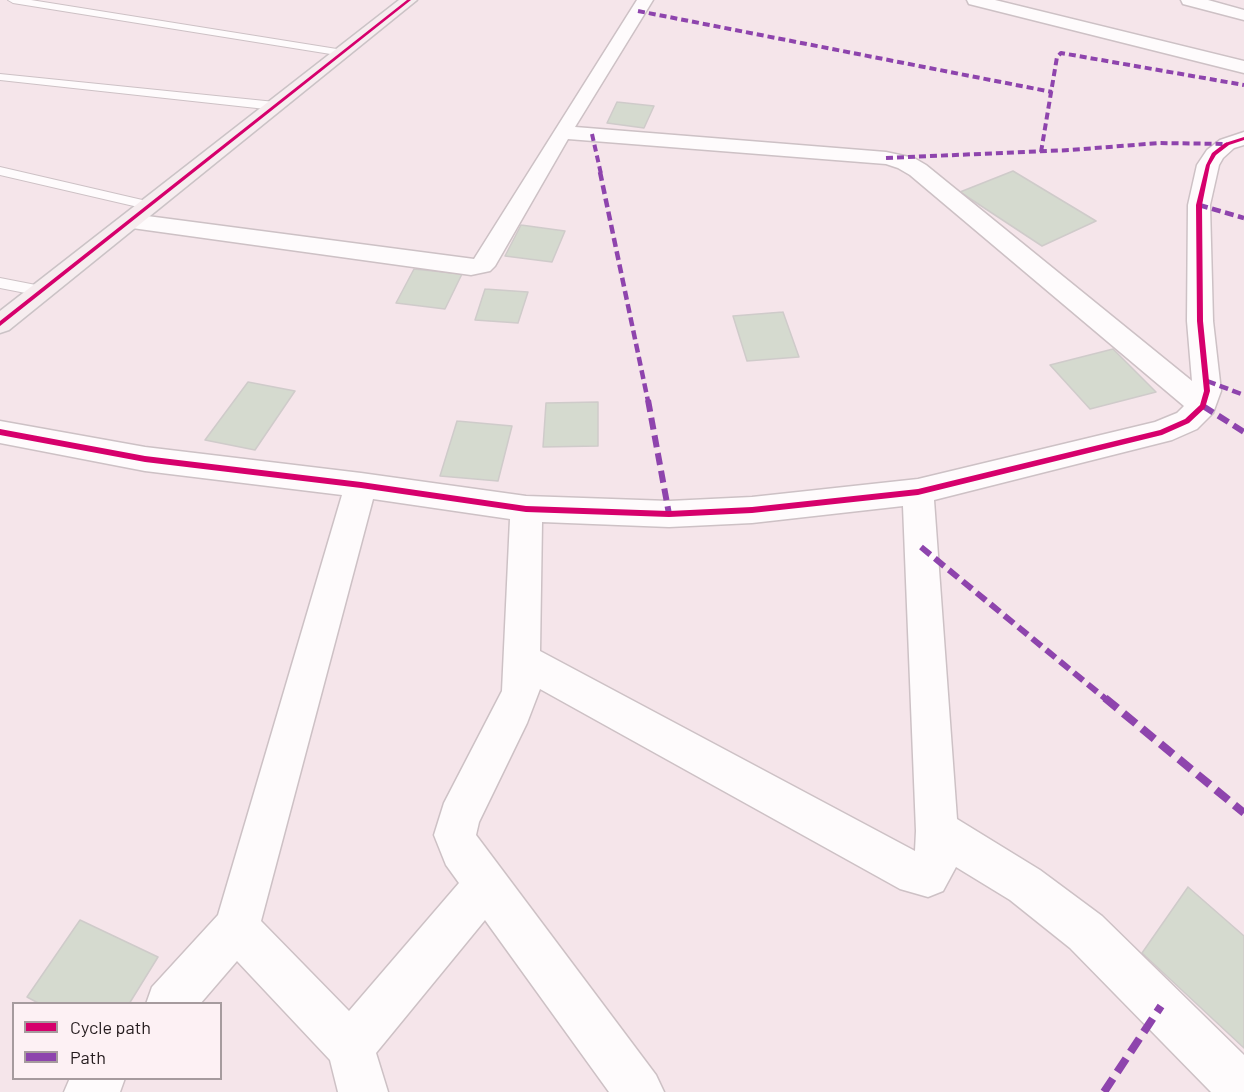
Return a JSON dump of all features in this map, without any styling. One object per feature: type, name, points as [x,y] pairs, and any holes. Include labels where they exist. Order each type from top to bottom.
[{"type":"main road","points":[[0,324],[409,0]]},
{"type":"street","points":[[141,213],[471,267],[481,266],[645,0]]},
{"type":"street","points":[[975,0],[1244,67]]},
{"type":"street","points":[[1190,0],[1244,15]]},
{"type":"street","points":[[562,132],[874,157],[906,163],[918,170],[1203,406]]},
{"type":"street","points":[[0,432],[146,459],[362,485],[526,509],[669,514],[752,510],[918,492],[1162,432],[1187,421],[1203,406],[1207,391],[1200,321],[1199,205],[1208,165],[1214,154],[1227,144],[1244,138]]},
{"type":"street","points":[[171,1002],[237,928],[362,485]]},
{"type":"street","points":[[523,661],[915,874],[928,876],[935,867],[937,831],[918,492]]},
{"type":"street","points":[[526,509],[521,691],[514,710],[459,818],[455,835],[461,850],[486,885],[639,1092]]},
{"type":"street","points":[[937,831],[1025,885],[1086,932],[1244,1090]]},
{"type":"street","points":[[350,1047],[486,885]]},
{"type":"street","points":[[237,928],[350,1047],[363,1092]]},
{"type":"street","points":[[89,1092],[99,1080]]},
{"type":"lane","points":[[13,0],[343,53]]},
{"type":"lane","points":[[0,77],[275,106]]},
{"type":"lane","points":[[0,171],[141,213]]},
{"type":"lane","points":[[0,283],[42,291]]},
{"type":"building","points":[[617,102],[654,106],[644,128],[607,123]]},
{"type":"building","points":[[1013,171],[1096,221],[1042,246],[960,192]]},
{"type":"building","points":[[521,225],[565,231],[552,262],[505,256]]},
{"type":"building","points":[[414,269],[462,274],[445,309],[396,303]]},
{"type":"building","points":[[485,289],[528,292],[518,323],[475,320]]},
{"type":"building","points":[[783,312],[799,357],[747,361],[733,316]]},
{"type":"building","points":[[1113,349],[1156,392],[1090,409],[1050,365]]},
{"type":"building","points":[[248,382],[295,391],[255,450],[205,440]]},
{"type":"building","points":[[598,402],[598,446],[543,447],[546,403]]},
{"type":"building","points":[[457,421],[512,426],[498,481],[440,476]]},
{"type":"building","points":[[1188,887],[1244,936],[1244,1048],[1142,953]]},
{"type":"building","points":[[80,920],[158,957],[130,1002],[36,1002],[27,997]]},
{"type":"marked path","points":[[638,11],[1052,92]]},
{"type":"marked path","points":[[1041,152],[1057,57],[1061,53],[1244,85]]},
{"type":"marked path","points":[[592,134],[635,333],[669,514]]},
{"type":"marked path","points":[[886,158],[1071,150],[1159,143],[1227,144]]},
{"type":"marked path","points":[[1199,205],[1244,218]]},
{"type":"marked path","points":[[1207,381],[1244,395]]},
{"type":"marked path","points":[[1203,406],[1244,432]]},
{"type":"marked path","points":[[921,547],[1244,813]]},
{"type":"marked path","points":[[1104,1092],[1161,1006]]},
{"type":"cycle path","points":[[0,324],[409,0]]},
{"type":"cycle path","points":[[0,432],[145,459],[361,485],[526,509],[669,514],[752,510],[918,492],[1162,432],[1187,421],[1203,406],[1207,391],[1200,321],[1199,205],[1208,165],[1214,154],[1227,144],[1244,138]]}]
